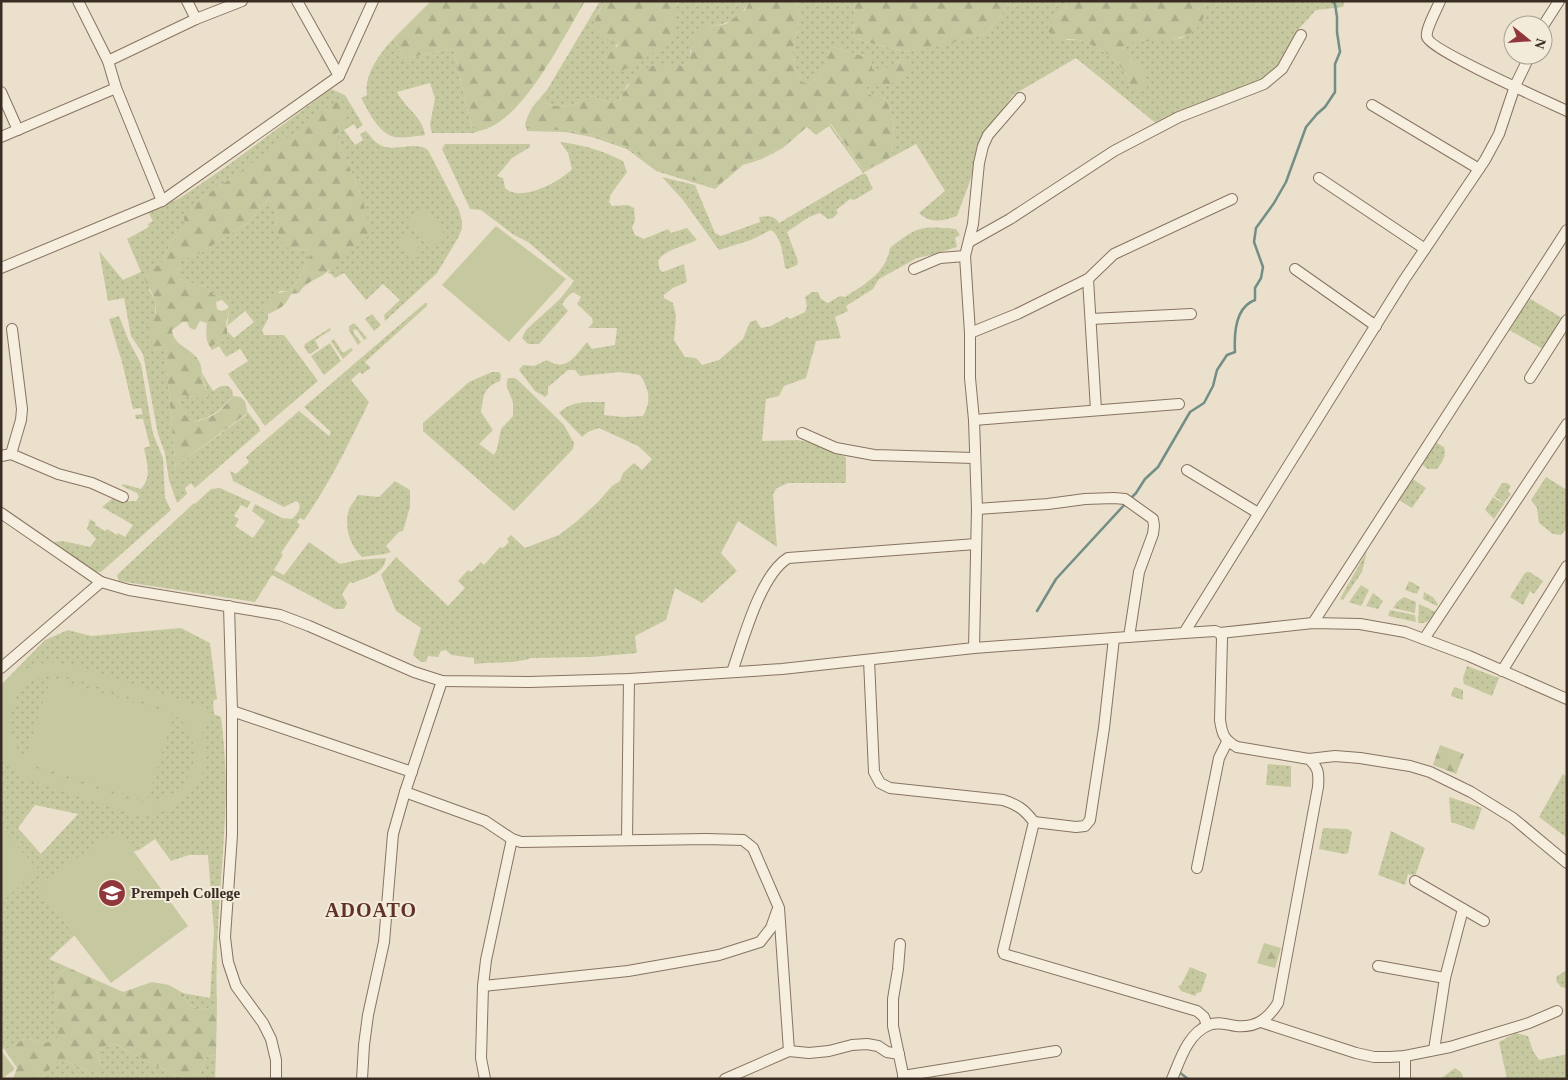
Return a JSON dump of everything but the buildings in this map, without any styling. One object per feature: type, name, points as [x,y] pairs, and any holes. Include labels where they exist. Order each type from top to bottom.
[{"type":"street","points":[[78,1],[108,62],[116,88],[162,202]]},
{"type":"street","points":[[187,1],[196,19]]},
{"type":"street","points":[[108,62],[196,19],[242,1]]},
{"type":"street","points":[[297,1],[339,76]]},
{"type":"street","points":[[1,268],[162,202],[339,76],[373,1]]},
{"type":"street","points":[[1440,1],[1428,30],[1427,37],[1430,42],[1458,58],[1567,111]]},
{"type":"street","points":[[1550,15],[1559,1]]},
{"type":"street","points":[[969,242],[1010,219],[1114,151],[1179,117],[1264,84],[1282,68],[1301,35]]},
{"type":"street","points":[[1184,633],[1425,249],[1480,168],[1498,134],[1515,86],[1525,65]]},
{"type":"street","points":[[1,137],[116,88]]},
{"type":"street","points":[[1,92],[18,130]]},
{"type":"street","points":[[974,648],[977,509],[965,256],[973,224],[979,163],[983,146],[988,136],[1020,98]]},
{"type":"street","points":[[1372,106],[1480,168]]},
{"type":"street","points":[[1319,178],[1425,249]]},
{"type":"street","points":[[970,333],[1017,314],[1088,279],[1114,254],[1232,199]]},
{"type":"street","points":[[1313,623],[1567,230]]},
{"type":"street","points":[[914,269],[940,258],[965,256]]},
{"type":"street","points":[[1295,269],[1376,326]]},
{"type":"street","points":[[1088,279],[1096,410]]},
{"type":"street","points":[[1091,320],[1191,314]]},
{"type":"street","points":[[1530,378],[1567,320]]},
{"type":"street","points":[[12,329],[22,409],[21,420],[6,455],[58,474],[92,483],[123,497]]},
{"type":"street","points":[[974,420],[1179,404]]},
{"type":"street","points":[[1424,639],[1567,424]]},
{"type":"street","points":[[802,433],[836,448],[874,455],[974,458]]},
{"type":"street","points":[[1187,470],[1258,513]]},
{"type":"street","points":[[977,509],[1048,504],[1085,499],[1128,500],[1153,519],[1154,526],[1139,572],[1129,637]]},
{"type":"street","points":[[1,513],[101,582],[129,590],[280,615],[414,672],[442,681],[529,682],[629,679],[782,669],[974,648],[1215,631],[1220,633],[1313,623],[1360,624],[1405,632],[1567,699]]},
{"type":"street","points":[[732,672],[766,583],[788,558],[976,544]]},
{"type":"street","points":[[1502,671],[1567,566]]},
{"type":"street","points":[[1,668],[101,582]]},
{"type":"street","points":[[229,606],[232,711],[232,835],[225,937],[228,962],[236,986],[263,1023],[271,1040],[276,1060],[276,1079]]},
{"type":"street","points":[[1220,633],[1222,638],[1220,720],[1222,733],[1227,742],[1237,747],[1309,759],[1334,756],[1360,758],[1410,766],[1430,772],[1471,792],[1514,818],[1567,862]]},
{"type":"street","points":[[869,660],[874,772],[880,783],[890,788],[1003,800],[1026,811],[1034,822],[1076,827],[1085,826],[1090,820],[1104,728],[1114,638]]},
{"type":"street","points":[[627,840],[629,679]]},
{"type":"street","points":[[362,1079],[368,1015],[384,942],[390,848],[396,820],[442,681]]},
{"type":"street","points":[[232,711],[412,772]]},
{"type":"street","points":[[1197,868],[1219,758],[1227,742]]},
{"type":"street","points":[[1172,1079],[1185,1048],[1197,1033],[1208,1025],[1218,1022],[1237,1026],[1251,1026],[1271,1015],[1278,1003],[1318,787],[1316,765],[1309,759]]},
{"type":"street","points":[[405,792],[485,821],[512,839],[532,842],[743,840],[753,848],[779,908],[789,1051]]},
{"type":"street","points":[[1034,822],[1003,950],[1004,954],[1197,1011],[1204,1017],[1208,1025]]},
{"type":"street","points":[[485,1079],[481,1058],[483,986],[486,960],[512,839]]},
{"type":"street","points":[[1415,882],[1484,921]]},
{"type":"street","points":[[483,986],[628,971],[719,955],[760,942],[771,928],[779,908]]},
{"type":"street","points":[[1434,1050],[1445,978],[1463,909]]},
{"type":"street","points":[[900,944],[893,998],[893,1026],[904,1077],[1056,1051]]},
{"type":"street","points":[[1378,966],[1445,978]]},
{"type":"street","points":[[1261,1022],[1356,1053],[1374,1057],[1405,1056],[1450,1047],[1529,1023],[1557,1011]]},
{"type":"street","points":[[725,1079],[789,1051],[809,1053],[868,1044],[878,1046],[887,1052],[899,1054]]},
{"type":"street","points":[[1405,1056],[1405,1079]]},
{"type":"green space","points":[[431,1],[585,1],[544,71],[519,104],[505,118],[491,127],[472,128],[453,48],[404,59],[394,38]]},
{"type":"green space","points":[[600,1],[605,1],[596,16],[604,37],[619,42],[604,60],[678,3],[677,1],[750,1],[737,17],[721,24],[707,27],[690,50],[691,60],[683,66],[667,63],[627,85],[620,100],[610,103],[592,96],[571,105],[560,106],[538,100],[547,90]]},
{"type":"green space","points":[[605,1],[677,1],[675,38],[636,64],[618,72],[604,60],[608,46],[617,47],[619,42],[604,37],[593,29],[596,17]]},
{"type":"green space","points":[[750,1],[795,1],[798,7],[799,20],[793,60],[802,82],[809,84],[821,73],[828,58],[828,48],[837,47],[844,51],[864,56],[872,49],[872,68],[877,73],[897,62],[910,58],[913,68],[900,79],[889,84],[874,85],[866,88],[870,95],[886,99],[894,120],[892,156],[864,171],[831,124],[817,133],[809,125],[785,146],[763,157],[744,163],[716,187],[658,169],[629,147],[594,135],[567,130],[532,130],[529,127],[527,123],[528,115],[538,100],[553,105],[565,106],[592,96],[610,103],[620,100],[632,80],[644,70],[658,64],[667,63],[683,66],[690,60],[692,37],[707,27],[726,24],[745,10]]},
{"type":"green space","points":[[795,1],[855,1],[853,37],[907,52],[986,34],[1012,1],[1067,1],[1066,8],[1055,18],[1066,40],[1082,41],[1105,52],[1123,70],[1130,85],[1143,70],[1123,54],[1122,47],[1132,42],[1182,38],[1203,19],[1206,1],[1345,1],[1343,7],[1316,10],[1296,32],[1273,74],[1158,125],[1076,58],[1013,95],[990,127],[957,216],[942,220],[928,219],[919,213],[945,191],[916,144],[863,173],[829,126],[816,135],[807,127],[783,148],[762,159],[743,165],[715,189],[656,171],[627,149],[592,137],[565,132],[527,131],[525,124],[538,101],[532,130],[567,130],[594,135],[629,147],[642,156],[716,187],[744,163],[763,157],[785,146],[809,125],[830,124],[864,171],[892,156],[894,120],[886,99],[870,95],[866,88],[873,83],[886,85],[900,60],[877,73],[872,68],[869,51],[865,56],[844,51],[837,47],[828,49],[828,59],[821,73],[809,84],[802,82],[793,60],[799,20],[798,7]]},
{"type":"green space","points":[[855,1],[1012,1],[986,34],[907,52],[853,37]]},
{"type":"green space","points":[[1067,1],[1206,1],[1202,21],[1195,30],[1186,35],[1122,47],[1124,53],[1144,72],[1147,88],[1140,91],[1130,85],[1123,70],[1105,52],[1079,40],[1054,39],[1047,29],[1066,8]]},
{"type":"green space","points":[[394,38],[404,59],[453,48],[472,128],[489,128],[473,133],[432,133],[430,125],[435,98],[430,83],[397,92],[421,123],[425,135],[397,137],[384,132],[361,98],[367,95],[368,79],[374,64]]},
{"type":"green space","points":[[331,89],[345,95],[363,125],[357,129],[354,124],[344,130],[355,145],[363,140],[360,134],[366,131],[376,142],[389,148],[416,146],[428,150],[459,210],[462,229],[437,273],[385,321],[384,315],[400,300],[383,284],[366,300],[344,273],[335,278],[328,273],[361,195],[336,134],[233,177],[197,201],[185,227],[171,241],[163,262],[155,268],[149,290],[156,301],[153,351],[161,347],[165,348],[176,471],[179,464],[246,415],[247,411],[260,431],[195,488],[191,483],[185,488],[187,494],[177,503],[169,480],[165,453],[158,434],[143,354],[131,336],[124,298],[108,301],[99,251],[123,280],[141,272],[127,239],[149,227],[148,224],[153,221],[148,212],[180,198],[227,166]]},
{"type":"green space","points":[[336,102],[343,103],[348,113],[345,125],[336,134],[361,195],[371,230],[328,271],[307,284],[299,293],[291,294],[282,307],[268,314],[263,311],[269,299],[276,294],[289,291],[296,284],[311,254],[306,249],[291,250],[282,244],[277,230],[276,210],[269,198],[248,223],[202,252],[180,261],[177,277],[189,283],[201,283],[214,295],[222,297],[222,300],[216,302],[217,309],[221,311],[227,309],[229,312],[226,323],[228,336],[210,347],[206,332],[207,323],[200,321],[195,330],[190,328],[187,322],[183,322],[172,330],[175,339],[199,361],[203,383],[210,395],[205,399],[182,395],[178,400],[184,414],[193,422],[206,418],[220,410],[233,396],[240,397],[245,401],[247,410],[246,414],[179,464],[178,471],[176,471],[165,349],[161,347],[153,351],[149,322],[156,313],[156,301],[144,278],[146,273],[163,262],[171,241],[185,227],[184,217],[197,201]]},
{"type":"green space","points":[[560,142],[592,148],[623,161],[627,172],[611,194],[609,202],[612,206],[628,205],[634,208],[635,220],[632,228],[635,235],[644,239],[668,229],[671,233],[687,228],[697,240],[663,255],[658,262],[660,270],[663,272],[684,264],[687,282],[673,288],[664,295],[664,298],[673,303],[676,316],[674,340],[685,357],[696,358],[702,365],[719,360],[743,339],[750,322],[756,320],[761,328],[771,326],[787,317],[790,319],[805,312],[807,306],[805,297],[812,292],[818,292],[821,299],[828,303],[840,296],[845,297],[874,277],[888,257],[890,248],[907,235],[920,229],[944,228],[956,229],[960,235],[955,238],[957,247],[917,258],[879,279],[873,289],[846,306],[848,311],[835,317],[841,338],[816,341],[806,378],[784,386],[779,396],[766,399],[762,441],[797,440],[809,442],[846,457],[846,483],[788,483],[777,488],[773,494],[777,547],[738,521],[721,553],[737,571],[702,603],[675,588],[666,620],[635,636],[637,653],[592,657],[531,658],[511,662],[474,664],[474,658],[451,655],[446,650],[441,651],[438,657],[428,656],[426,662],[421,662],[413,655],[421,628],[396,611],[381,575],[396,557],[448,606],[465,588],[458,581],[468,570],[471,572],[481,562],[484,565],[500,547],[503,548],[509,542],[507,539],[511,535],[525,548],[559,535],[598,502],[612,486],[620,481],[623,473],[634,463],[642,470],[652,459],[638,446],[599,428],[588,432],[582,437],[559,413],[574,404],[605,402],[604,415],[623,417],[643,416],[648,405],[648,395],[646,385],[640,375],[620,372],[580,376],[575,370],[568,370],[548,387],[548,394],[545,397],[535,391],[519,370],[523,365],[534,366],[547,360],[554,364],[565,364],[587,342],[592,349],[615,345],[617,328],[588,328],[593,323],[592,318],[577,304],[581,297],[573,292],[562,304],[568,311],[539,344],[528,344],[522,338],[526,330],[560,299],[574,281],[528,242],[514,235],[481,210],[470,209],[442,149],[445,144],[530,144],[530,147],[512,158],[497,176],[503,178],[505,188],[510,192],[527,193],[552,183],[572,169],[568,153]]},
{"type":"green space","points":[[862,174],[866,174],[873,189],[854,200],[850,199],[836,210],[838,213],[833,218],[828,219],[820,213],[809,217],[787,232],[798,261],[797,265],[788,269],[785,268],[778,237],[771,230],[751,240],[719,250],[683,200],[662,177],[695,185],[715,233],[721,236],[760,222],[759,217],[773,217],[779,223]]},
{"type":"green space","points":[[269,198],[276,210],[277,229],[291,250],[306,249],[311,254],[296,284],[289,291],[280,291],[263,311],[268,314],[268,319],[262,330],[264,335],[284,335],[318,381],[265,426],[228,374],[248,361],[241,350],[226,357],[219,346],[212,350],[210,347],[228,336],[228,332],[234,338],[254,322],[245,311],[227,326],[229,312],[227,309],[229,307],[222,300],[222,297],[214,295],[201,283],[189,283],[177,277],[180,260],[202,252],[248,223]]},
{"type":"green space","points":[[424,206],[447,238],[430,250],[407,219]]},
{"type":"green space","points":[[496,226],[566,279],[509,342],[442,285]]},
{"type":"green space","points":[[408,233],[422,253],[412,261],[397,241]]},
{"type":"green space","points":[[1529,298],[1562,318],[1543,349],[1509,330]]},
{"type":"green space","points":[[427,303],[427,306],[365,362],[371,368],[362,374],[360,372],[351,380],[369,402],[331,477],[304,520],[300,518],[297,522],[300,525],[281,553],[283,555],[274,570],[284,575],[309,542],[340,564],[358,560],[386,558],[379,571],[364,579],[353,583],[350,582],[342,594],[347,603],[344,609],[335,609],[272,575],[255,602],[119,581],[117,575],[211,489],[220,488],[251,502],[247,508],[241,505],[234,516],[239,519],[235,526],[253,538],[265,521],[252,511],[255,504],[282,518],[292,519],[299,510],[299,503],[296,501],[284,507],[233,481],[230,471],[236,474],[249,462],[246,457],[299,411],[329,436],[331,432],[304,407]]},
{"type":"green space","points":[[372,314],[381,325],[374,331],[365,319]]},
{"type":"green space","points":[[119,316],[141,364],[153,434],[163,458],[165,498],[171,510],[101,572],[91,571],[54,542],[63,541],[90,547],[96,539],[87,529],[90,519],[96,523],[95,525],[105,531],[107,529],[125,537],[133,525],[102,507],[113,498],[136,501],[139,497],[137,493],[122,486],[123,484],[141,489],[147,480],[148,470],[144,448],[150,446],[143,419],[136,419],[135,415],[143,414],[141,408],[133,409],[109,319]]},
{"type":"green space","points":[[354,323],[367,338],[364,340],[357,330],[354,329],[353,332],[361,342],[358,345],[349,331],[349,326]]},
{"type":"green space","points":[[330,328],[331,330],[315,340],[319,348],[310,354],[308,353],[304,347],[305,344]]},
{"type":"green space","points":[[334,339],[343,353],[351,348],[353,350],[343,359],[331,341]]},
{"type":"green space","points":[[330,343],[341,361],[324,375],[311,356]]},
{"type":"green space","points":[[492,372],[499,372],[501,375],[500,381],[490,386],[485,392],[481,412],[493,430],[479,444],[494,455],[501,429],[513,416],[513,403],[507,384],[508,378],[515,378],[521,383],[564,425],[574,443],[573,449],[514,511],[423,431],[423,423],[469,382]]},
{"type":"green space","points":[[202,373],[213,391],[221,386],[228,386],[232,390],[233,396],[215,413],[193,422],[184,414],[178,400],[182,395],[194,397],[209,395]]},
{"type":"green space","points":[[1435,442],[1444,447],[1444,456],[1437,469],[1428,469],[1422,464]]},
{"type":"green space","points":[[1546,477],[1567,490],[1567,528],[1561,535],[1553,534],[1539,523],[1537,508],[1531,500]]},
{"type":"green space","points":[[1413,479],[1426,488],[1412,508],[1399,500]]},
{"type":"green space","points":[[395,481],[410,490],[410,507],[403,531],[399,532],[386,546],[391,552],[362,557],[354,547],[347,528],[349,509],[358,495],[379,497]]},
{"type":"green space","points":[[1502,483],[1507,483],[1511,486],[1508,491],[1511,494],[1504,503],[1494,496]]},
{"type":"green space","points":[[1493,497],[1504,504],[1494,519],[1485,510]]},
{"type":"green space","points":[[1367,551],[1362,572],[1343,600],[1340,599]]},
{"type":"green space","points":[[1527,572],[1543,581],[1534,594],[1530,591],[1523,605],[1510,597]]},
{"type":"green space","points":[[1409,581],[1420,587],[1417,594],[1405,590]]},
{"type":"green space","points":[[1361,585],[1369,590],[1361,606],[1349,602]]},
{"type":"green space","points":[[1424,592],[1433,597],[1438,604],[1437,606],[1423,599]]},
{"type":"green space","points":[[1373,593],[1383,601],[1378,609],[1366,606]]},
{"type":"green space","points":[[1404,597],[1416,602],[1415,613],[1393,608]]},
{"type":"green space","points":[[1419,604],[1436,612],[1427,622],[1418,623]]},
{"type":"green space","points":[[1390,610],[1415,615],[1416,622],[1388,616]]},
{"type":"green space","name":"Prempeh College","points":[[181,628],[210,643],[217,699],[213,701],[214,714],[221,717],[226,784],[218,926],[217,1006],[199,1010],[188,1004],[183,993],[210,998],[214,931],[208,855],[189,855],[171,861],[155,839],[139,850],[96,862],[87,924],[49,959],[67,967],[54,978],[59,1038],[47,1043],[26,1038],[5,1050],[1,1046],[1,685],[45,640],[68,630],[91,636]],"holes":[[[35,805],[78,814],[41,854],[18,828]]]},
{"type":"green space","points":[[52,662],[72,665],[212,710],[207,726],[199,724],[205,742],[206,758],[202,774],[195,788],[184,800],[169,809],[153,814],[135,815],[34,782],[16,773],[1,757],[1,691],[17,674],[30,667]],"holes":[[[52,674],[68,677],[161,707],[178,718],[189,732],[194,748],[193,765],[186,780],[175,792],[158,800],[138,802],[37,770],[25,760],[16,747],[12,732],[11,716],[15,701],[23,689],[35,679]]]},
{"type":"green space","points":[[1467,666],[1499,678],[1492,696],[1464,684],[1463,678]]},
{"type":"green space","points":[[51,677],[174,715],[147,801],[24,762]]},
{"type":"green space","points":[[1454,687],[1463,690],[1463,700],[1451,696]]},
{"type":"green space","points":[[1440,745],[1464,754],[1456,774],[1433,765]]},
{"type":"green space","points":[[1268,764],[1291,766],[1291,787],[1266,785]]},
{"type":"green space","points":[[1563,774],[1567,777],[1567,838],[1539,817]]},
{"type":"green space","points":[[1449,797],[1482,808],[1474,830],[1451,822]]},
{"type":"green space","points":[[1323,828],[1348,829],[1352,832],[1348,853],[1344,854],[1319,849]]},
{"type":"green space","points":[[1,829],[38,869],[1,903]]},
{"type":"green space","points":[[118,830],[188,926],[111,983],[36,886]]},
{"type":"green space","points":[[1391,831],[1425,848],[1415,876],[1408,874],[1405,885],[1378,875]]},
{"type":"green space","points":[[1264,943],[1281,948],[1275,968],[1257,963]]},
{"type":"green space","points":[[67,967],[123,992],[152,982],[169,985],[183,993],[188,1004],[199,1010],[217,1006],[216,1055],[206,1057],[198,1079],[183,1079],[114,1044],[97,1050],[101,1067],[97,1072],[64,1061],[50,1069],[41,1079],[13,1079],[17,1068],[5,1050],[26,1038],[39,1042],[50,1042],[58,1037],[54,978]]},
{"type":"green space","points":[[1190,967],[1207,974],[1201,992],[1195,996],[1181,991],[1178,986],[1181,985]]},
{"type":"green space","points":[[1567,970],[1567,988],[1561,987],[1556,981],[1557,976]]},
{"type":"green space","points":[[1516,1033],[1528,1036],[1533,1051],[1539,1060],[1567,1054],[1567,1079],[1507,1079],[1499,1042]]},
{"type":"green space","points":[[114,1044],[183,1079],[41,1079],[50,1069],[64,1061],[87,1070],[101,1067],[97,1050]]},
{"type":"green space","points":[[1,1050],[15,1069],[2,1079],[1,1079]]},
{"type":"green space","points":[[216,1055],[215,1079],[198,1079],[206,1057]]},
{"type":"green space","points":[[1455,1068],[1461,1072],[1464,1079],[1440,1079]]},
{"type":"waterway","points":[[1130,499],[1145,479],[1158,467],[1190,412],[1204,403],[1213,386],[1217,370],[1227,355],[1235,352],[1237,322],[1243,309],[1255,300],[1255,288],[1261,278],[1263,267],[1254,242],[1256,228],[1286,182],[1306,127],[1325,107],[1335,92],[1335,64],[1340,52],[1335,4],[1332,1]]},
{"type":"waterway","points":[[1037,611],[1056,579],[1126,503]]},
{"type":"waterway","points":[[1179,1072],[1188,1079]]},
{"type":"place","name":"Prempeh College","points":[[112,893]]},
{"type":"district","name":"ADOATO","points":[[371,910]]}]
